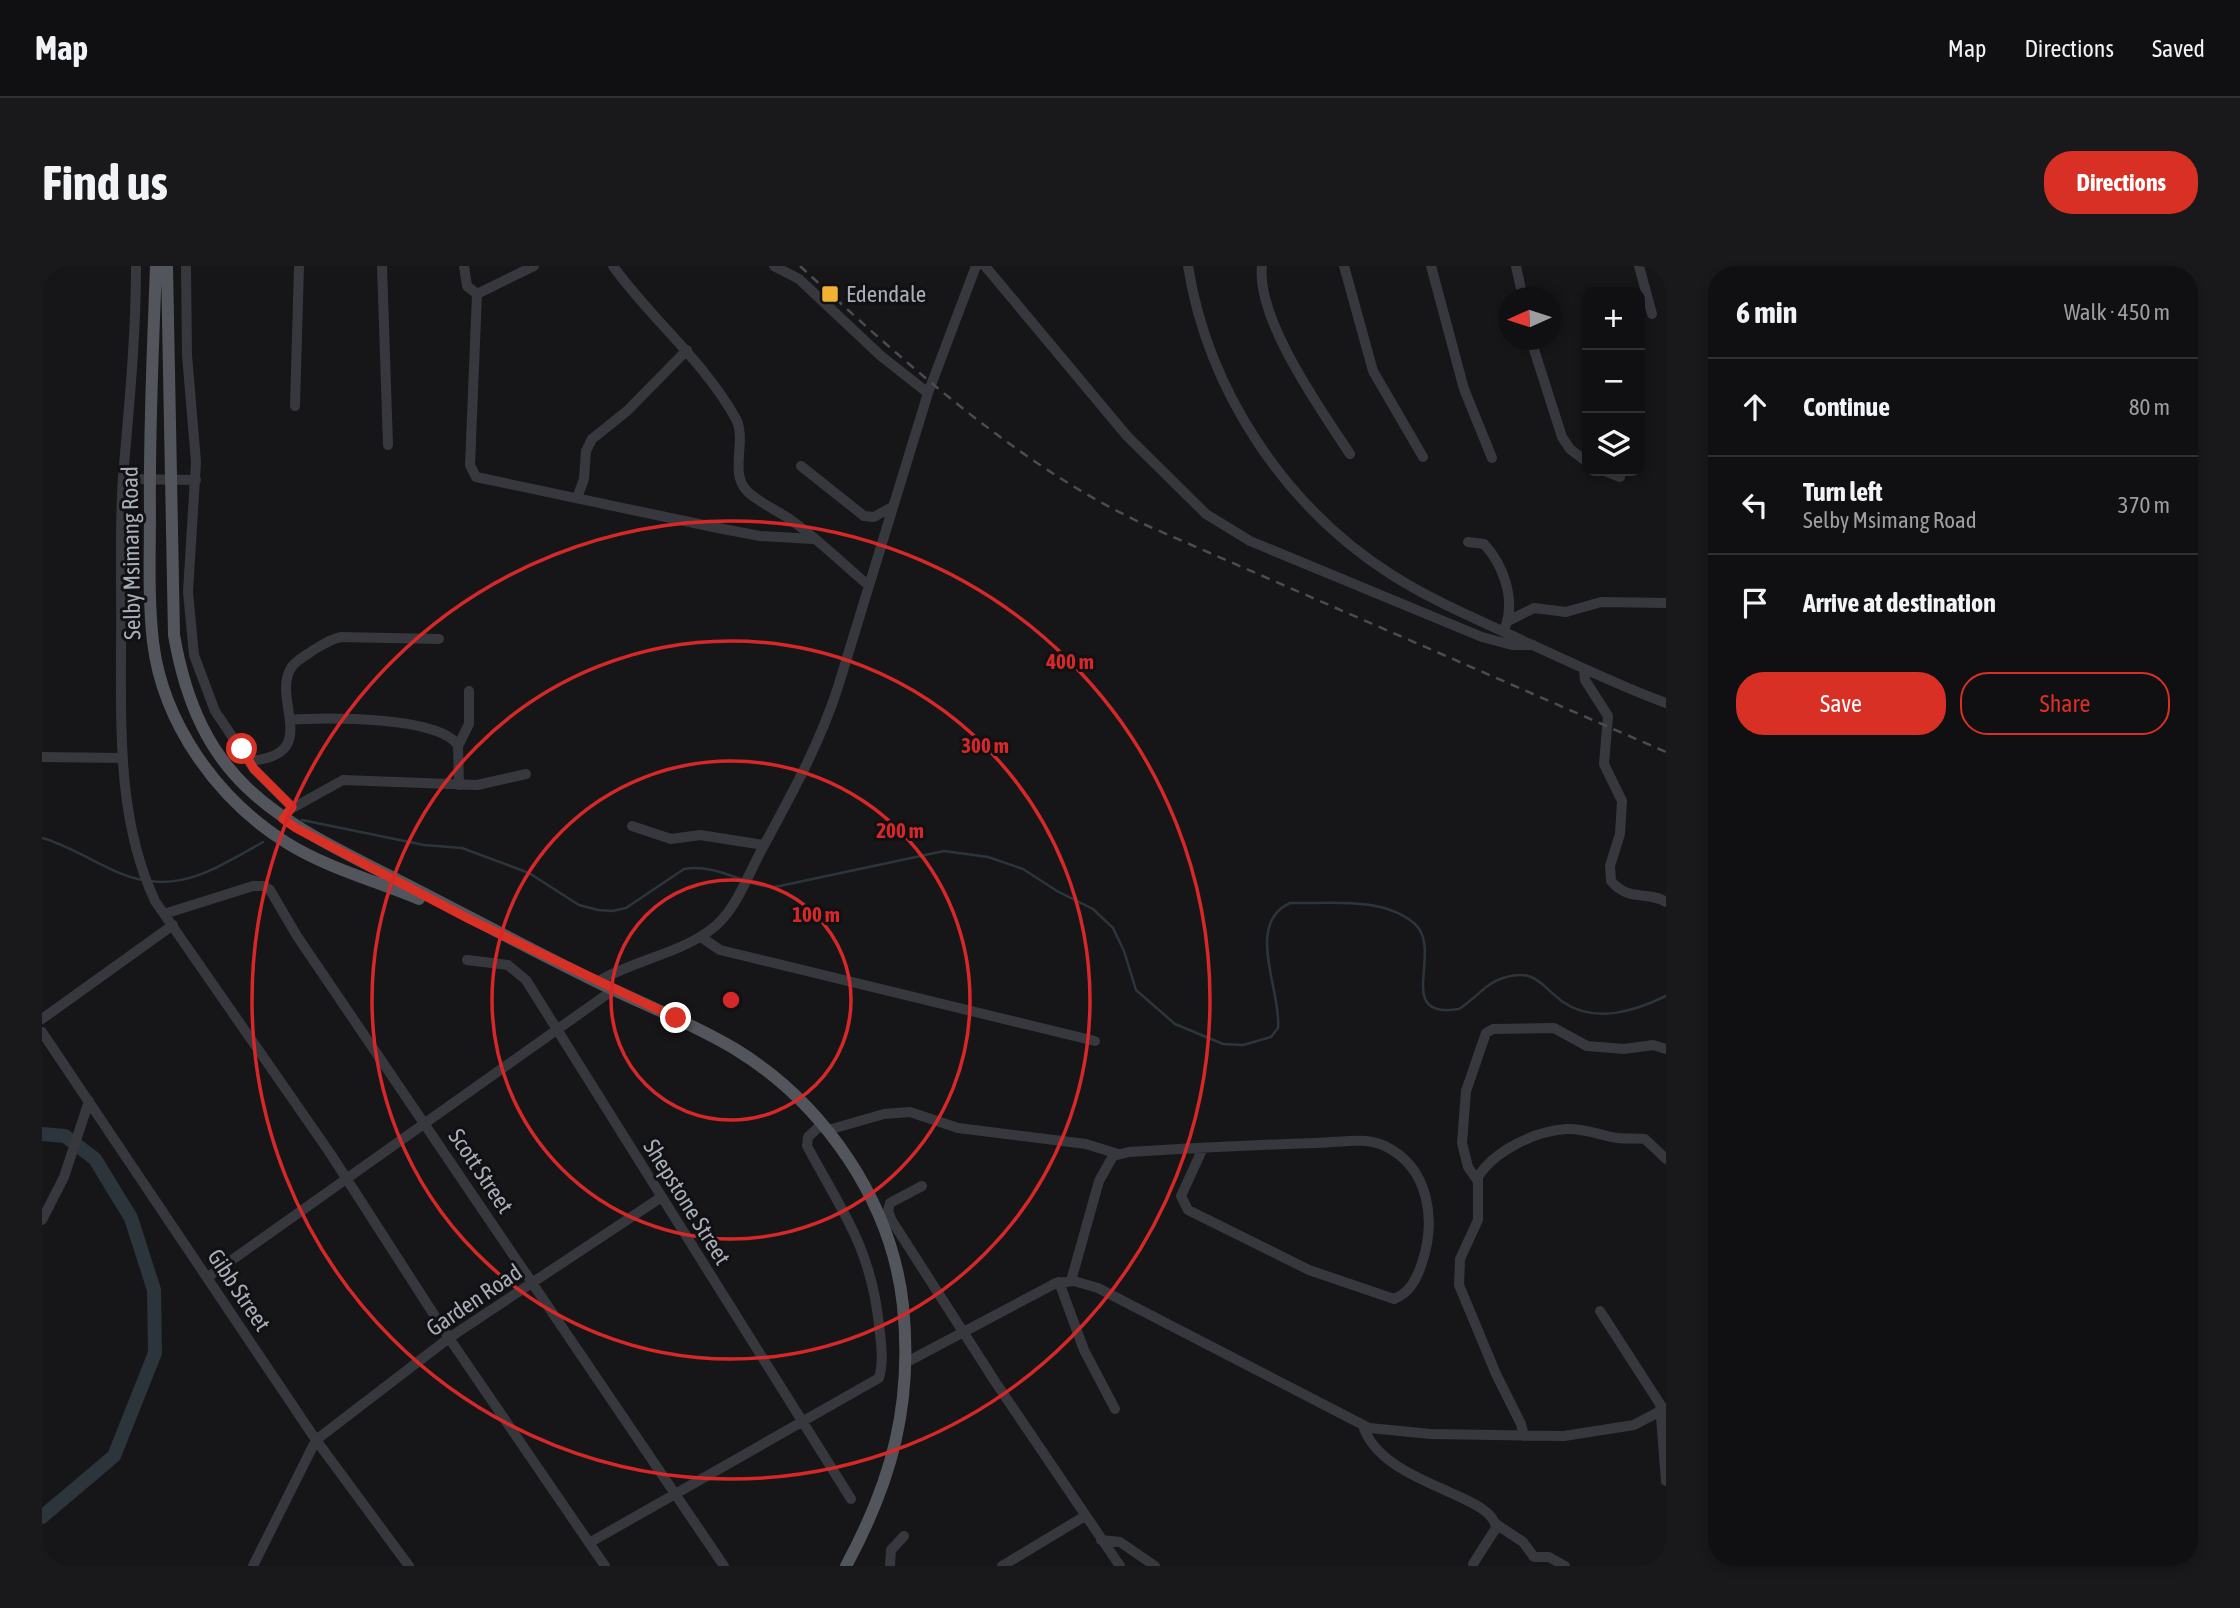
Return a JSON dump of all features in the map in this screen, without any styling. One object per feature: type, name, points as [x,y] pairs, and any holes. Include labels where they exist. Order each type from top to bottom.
[{"type":"main road","name":"Selby Msimang Road","points":[[156,266],[149,479],[153,645],[161,680],[179,725],[200,762],[227,795],[289,844],[471,920]]},
{"type":"main road","name":"Selby Msimang Road","points":[[167,266],[174,635],[186,690],[203,727],[228,765],[250,791],[283,819],[471,920],[704,1031],[754,1062],[776,1078],[825,1127],[876,1208],[894,1253],[903,1303],[906,1362],[900,1427],[888,1474],[870,1520],[846,1566]]},
{"type":"street","points":[[136,266],[136,330],[123,479],[123,758],[129,825],[139,862],[151,893],[164,914],[347,1179],[449,1338],[605,1566]]},
{"type":"street","points":[[186,266],[186,327],[196,480],[188,592],[194,655],[209,702],[249,761],[292,807]]},
{"type":"street","points":[[295,405],[299,266]]},
{"type":"street","points":[[382,266],[388,445]]},
{"type":"street","points":[[464,266],[467,286],[477,294]]},
{"type":"street","points":[[477,294],[534,266]]},
{"type":"street","points":[[613,266],[645,308],[687,351],[738,422],[743,485],[813,538],[868,585]]},
{"type":"street","points":[[774,266],[799,279],[881,356],[928,393]]},
{"type":"street","points":[[597,982],[625,966],[701,937],[717,925],[735,902],[824,730],[890,508],[928,393],[976,266]]},
{"type":"street","points":[[985,266],[1127,436],[1206,514],[1250,541],[1482,637],[1512,645],[1534,645]]},
{"type":"street","points":[[1188,266],[1198,311],[1220,374],[1248,429],[1284,478],[1342,537],[1378,566],[1429,596],[1584,670],[1666,703]]},
{"type":"street","points":[[1262,266],[1263,292],[1292,364],[1350,454]]},
{"type":"street","points":[[1344,266],[1373,370],[1423,457]]},
{"type":"street","points":[[1431,266],[1466,396],[1492,458]]},
{"type":"street","points":[[1516,266],[1521,287]]},
{"type":"street","points":[[1639,266],[1652,314]]},
{"type":"street","points":[[477,294],[471,471],[480,479],[760,536],[813,538]]},
{"type":"street","points":[[1534,350],[1562,437],[1570,449],[1582,458]]},
{"type":"street","points":[[577,498],[584,480],[586,451],[592,439],[627,411],[687,351]]},
{"type":"street","points":[[801,466],[864,516],[874,517],[890,508]]},
{"type":"street","points":[[123,479],[196,480]]},
{"type":"street","points":[[1468,542],[1484,544],[1497,561],[1507,593],[1508,621],[1504,632]]},
{"type":"street","points":[[1508,621],[1534,608],[1566,611],[1601,602],[1666,603]]},
{"type":"street","points":[[249,761],[271,758],[281,752],[286,743],[290,720],[290,669],[326,642],[341,637],[439,639]]},
{"type":"street","points":[[1584,670],[1585,680],[1608,716],[1604,764],[1622,801],[1620,834],[1610,866],[1611,881],[1630,895],[1658,898],[1666,902]]},
{"type":"street","points":[[459,785],[458,746],[469,724],[469,691]]},
{"type":"street","points":[[290,720],[337,719],[421,726],[447,734],[458,746]]},
{"type":"street","points":[[42,757],[123,758]]},
{"type":"street","points":[[283,819],[292,807],[343,780],[459,785],[493,783],[526,774]]},
{"type":"street","points":[[632,826],[671,839],[700,835],[761,850]]},
{"type":"street","name":"Scott Street","points":[[164,914],[233,891],[253,886],[266,887],[724,1566]]},
{"type":"street","points":[[42,1019],[173,925]]},
{"type":"street","points":[[701,937],[720,950],[1095,1041]]},
{"type":"street","name":"Shepstone Street","points":[[467,960],[501,964],[520,973],[851,1499]]},
{"type":"street","points":[[208,1277],[614,990]]},
{"type":"street","points":[[1524,1436],[1520,1420],[1496,1374],[1459,1284],[1461,1259],[1478,1220],[1477,1181],[1462,1154],[1466,1091],[1486,1032],[1493,1029],[1554,1028],[1587,1046],[1624,1049],[1644,1045],[1666,1049]]},
{"type":"street","name":"Gibb Street","points":[[42,1032],[316,1440],[403,1564]]},
{"type":"street","points":[[42,1220],[73,1154],[89,1101]]},
{"type":"street","points":[[589,1543],[876,1381],[880,1374],[878,1318],[867,1261],[857,1233],[807,1146],[808,1137],[825,1127],[884,1114],[910,1112],[958,1128],[1086,1144],[1118,1154],[1203,1148],[1357,1141],[1377,1143],[1392,1150],[1423,1185],[1429,1205],[1428,1243],[1413,1284],[1407,1292],[1394,1299],[1377,1295],[1308,1270],[1185,1208],[1182,1193],[1203,1148]]},
{"type":"street","points":[[1477,1181],[1495,1157],[1534,1138],[1566,1129],[1603,1132],[1619,1138],[1646,1139],[1666,1159]]},
{"type":"street","points":[[1071,1281],[1099,1181],[1107,1162],[1118,1154]]},
{"type":"street","points":[[922,1186],[888,1206],[892,1221],[964,1334],[1120,1566]]},
{"type":"street","name":"Garden Road","points":[[316,1440],[449,1338],[660,1198]]},
{"type":"street","points":[[894,1253],[909,1247]]},
{"type":"street","points":[[906,1362],[1059,1282],[1071,1281],[1098,1288],[1363,1426],[1431,1434],[1524,1436],[1604,1431],[1641,1423],[1663,1411]]},
{"type":"street","points":[[1059,1282],[1084,1350],[1115,1409]]},
{"type":"street","points":[[1600,1311],[1663,1411],[1666,1481]]},
{"type":"street","points":[[1363,1426],[1371,1443],[1399,1468],[1437,1489],[1476,1502],[1488,1511],[1496,1524],[1522,1542],[1534,1557],[1549,1557],[1565,1566]]},
{"type":"street","points":[[253,1566],[316,1440]]},
{"type":"street","points":[[1002,1566],[1086,1516]]},
{"type":"street","points":[[1473,1564],[1496,1524]]},
{"type":"street","points":[[890,1566],[891,1550],[904,1536]]},
{"type":"street","points":[[1101,1540],[1119,1542],[1155,1566]]},
{"type":"waterway","points":[[302,820],[424,845],[462,848],[529,873],[579,905],[612,911],[626,908],[684,869],[708,869],[763,886],[775,887],[944,851],[988,857],[1023,869],[1057,891],[1093,909],[1113,928],[1124,951],[1136,990],[1175,1024],[1223,1044],[1243,1045],[1271,1037],[1278,1028],[1267,942],[1269,926],[1276,913],[1290,903],[1372,905],[1402,915],[1415,924],[1423,936],[1425,950],[1424,994],[1428,1004],[1439,1010],[1459,1009],[1491,984],[1514,975],[1537,980],[1575,1009],[1601,1014],[1628,1010],[1666,996]]},
{"type":"waterway","points":[[42,838],[130,877],[143,880]]},
{"type":"waterway","points":[[150,881],[165,882],[194,877],[263,842]]},
{"type":"waterway","points":[[42,1134],[65,1136],[95,1159],[131,1218],[154,1290],[155,1353],[114,1456],[42,1517]]},
{"type":"railway","points":[[800,266],[964,410],[1054,474],[1100,502],[1148,526],[1666,752]]},
{"type":"place","name":"Edendale","points":[[830,294]]},
{"type":"route","points":[[242,749],[254,769],[283,794],[292,807],[283,819],[296,828],[471,920],[676,1018]]}]
